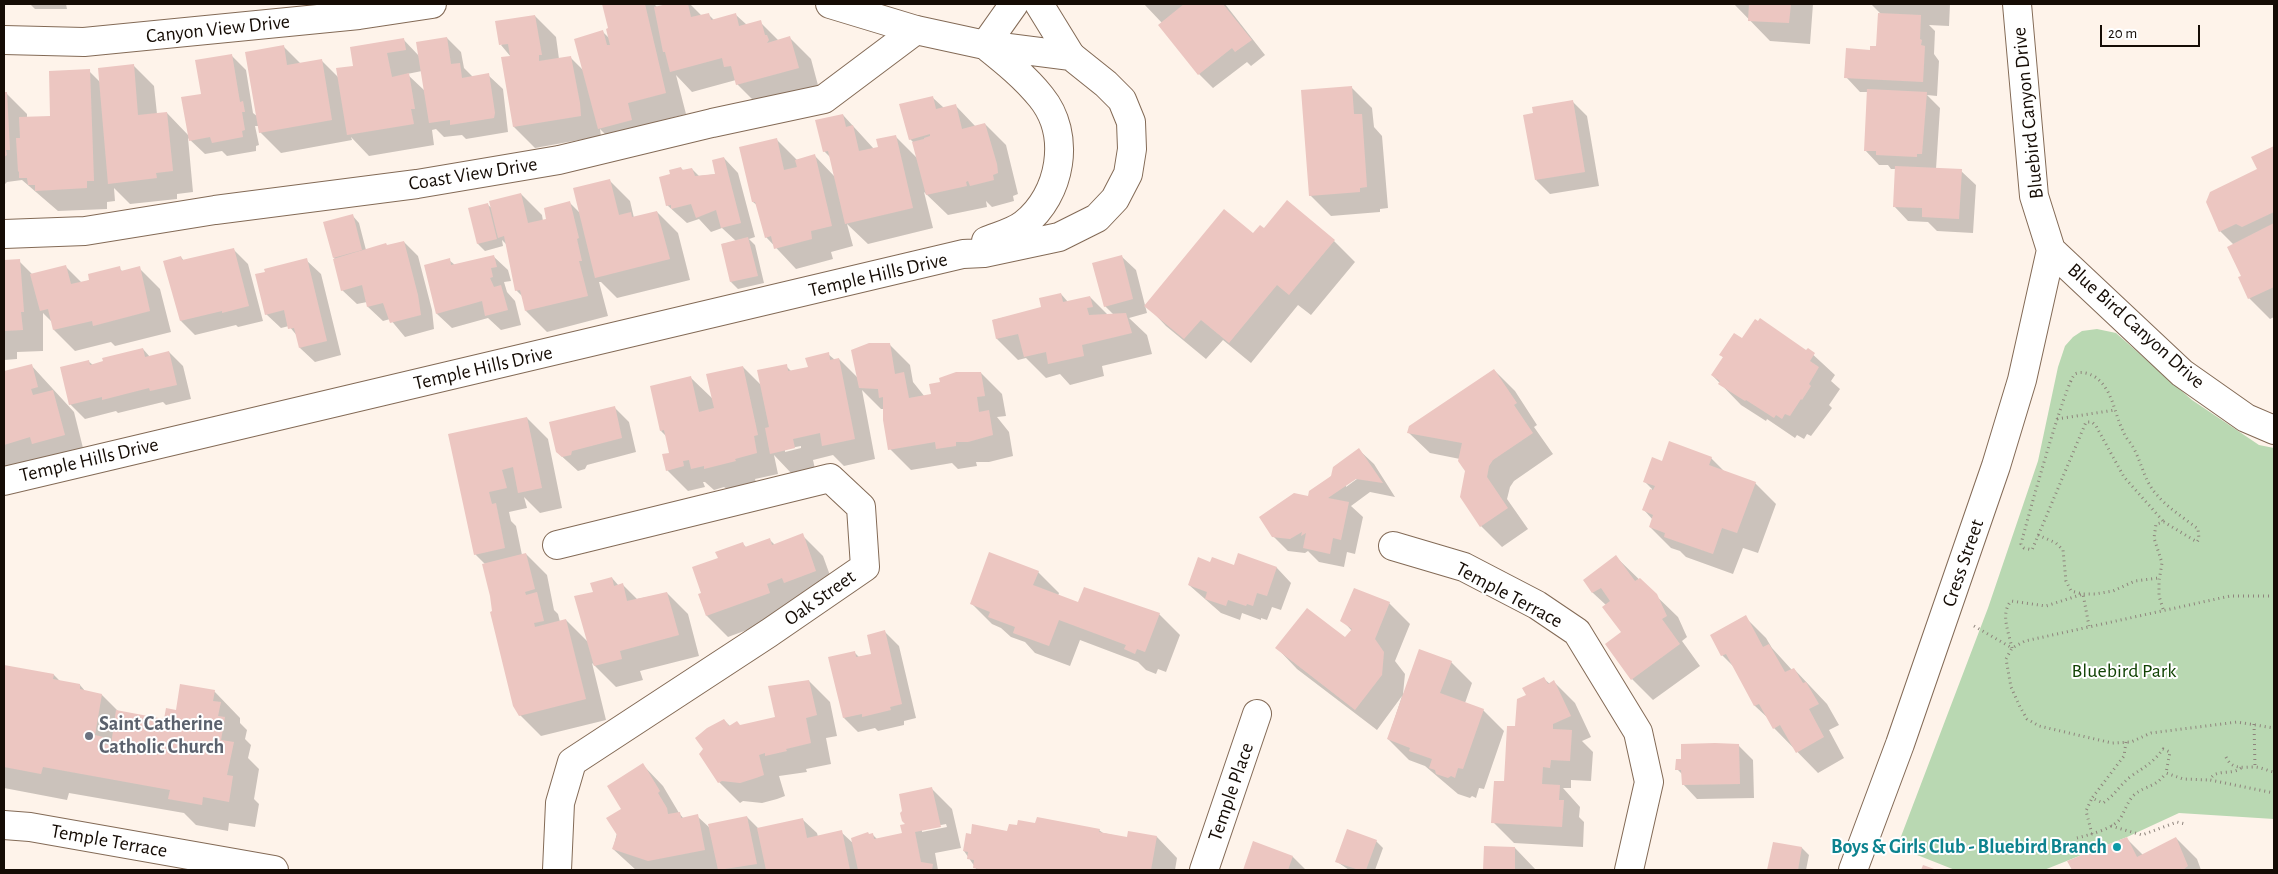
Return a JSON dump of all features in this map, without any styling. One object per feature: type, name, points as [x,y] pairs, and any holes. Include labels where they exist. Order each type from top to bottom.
[{"type":"street","name":"Canyon View Drive","points":[[4,40],[84,42],[360,15],[432,4]]},
{"type":"street","name":"Temple Hills Drive","points":[[4,480],[963,254],[984,253],[1059,237],[1097,218],[1115,199],[1128,174],[1132,149],[1131,122],[1122,100],[1106,84],[1071,56],[985,45],[916,30],[830,4]]},
{"type":"street","points":[[985,45],[1014,4]]},
{"type":"street","points":[[1040,4],[1071,56]]},
{"type":"street","name":"Bluebird Canyon Drive","points":[[2017,4],[2034,196],[2051,250]]},
{"type":"street","name":"Coast View Drive","points":[[4,234],[86,231],[215,210],[417,184],[559,160],[712,123],[824,99],[916,30]]},
{"type":"street","name":"Temple Hills Drive","points":[[963,254],[981,243],[1024,224],[1046,200],[1057,175],[1059,150],[1056,124],[1042,98],[1018,73],[985,45]]},
{"type":"street","name":"Blue Bird Canyon Drive","points":[[2051,250],[2182,373],[2246,418],[2274,430]]},
{"type":"street","name":"Cress Street","points":[[1852,870],[1900,744],[1996,466],[2022,380],[2051,250]]},
{"type":"street","name":"Oak Street","points":[[557,545],[830,478],[861,506],[865,567],[769,633],[572,762],[560,803],[557,870]]},
{"type":"street","name":"Temple Terrace","points":[[1393,546],[1464,567],[1537,605],[1577,632],[1638,732],[1649,782],[1629,870]]},
{"type":"street","name":"Temple Place","points":[[1204,870],[1257,714]]},
{"type":"street","name":"Temple Terrace","points":[[4,825],[39,828],[265,870]]},
{"type":"path","points":[[2080,372],[2099,379],[2110,397],[2114,410],[2122,431],[2133,447],[2143,474],[2153,490],[2198,529],[2199,539],[2197,542],[2192,540],[2164,522],[2124,477],[2096,426],[2092,422],[2086,422],[2032,550],[2024,548],[2022,544],[2057,419],[2074,374],[2080,372]]},
{"type":"path","points":[[2057,419],[2114,410]]},
{"type":"path","points":[[2163,609],[2159,596],[2159,578],[2162,563],[2154,538],[2156,524],[2164,522]]},
{"type":"path","points":[[2038,536],[2056,543],[2063,550],[2066,581],[2071,591],[2082,594]]},
{"type":"path","points":[[2012,648],[2005,618],[2011,601],[2046,606],[2082,594],[2113,591],[2135,581],[2159,578]]},
{"type":"path","points":[[2082,594],[2089,626]]},
{"type":"path","points":[[2274,596],[2230,596],[2025,640],[2012,648],[2006,659],[2011,687],[2027,719],[2039,726],[2112,743],[2126,742],[2151,733],[2237,722],[2274,728]]},
{"type":"path","points":[[1945,614],[1980,629],[2012,648]]},
{"type":"path","points":[[2254,724],[2255,767]]},
{"type":"path","points":[[2092,834],[2086,811],[2092,798],[2124,756],[2126,742]]},
{"type":"path","points":[[2077,838],[2092,834],[2118,821],[2128,801],[2134,795],[2143,788],[2158,783],[2166,773],[2170,752],[2164,748],[2148,766],[2128,778],[2112,797],[2103,803],[2092,798]]},
{"type":"path","points":[[2226,757],[2228,763],[2241,768],[2255,767],[2274,772]]},
{"type":"path","points":[[2210,780],[2212,776],[2218,773],[2237,772],[2241,768]]},
{"type":"path","points":[[2166,773],[2183,779],[2210,780],[2274,793]]},
{"type":"path","points":[[2110,826],[2142,835],[2177,822],[2185,824]]},
{"type":"green space","name":"Bluebird Park","points":[[2097,329],[2116,333],[2192,400],[2259,445],[2274,448],[2274,819],[2179,813],[2127,837],[2044,870],[1955,870],[1897,847],[1988,608],[2038,461],[2058,367],[2065,346],[2082,331]]},
{"type":"building","points":[[602,4],[645,4],[666,93],[628,103],[632,120],[598,129],[574,39],[603,30],[607,45],[610,45]]},
{"type":"building","points":[[667,4],[688,4],[691,17],[709,13],[711,20],[736,13],[739,26],[761,20],[765,35],[767,35],[769,40],[767,43],[790,36],[799,68],[736,85],[731,66],[724,67],[722,58],[670,72],[665,52],[663,52],[654,7]]},
{"type":"building","points":[[1184,4],[1223,4],[1252,40],[1235,52],[1232,48],[1198,75],[1158,25]]},
{"type":"building","points":[[1749,4],[1791,4],[1789,23],[1748,21]]},
{"type":"building","points":[[1878,13],[1921,15],[1920,39],[1922,40],[1921,45],[1925,46],[1923,82],[1844,78],[1846,48],[1870,50],[1870,46],[1876,46]]},
{"type":"building","points":[[535,15],[542,55],[539,55],[539,61],[571,56],[581,116],[513,127],[501,57],[510,56],[508,44],[499,45],[495,21]]},
{"type":"building","points":[[447,37],[451,64],[460,63],[462,78],[489,73],[495,113],[494,118],[450,125],[450,120],[429,123],[416,42]]},
{"type":"building","points":[[404,38],[406,50],[387,53],[392,77],[409,73],[415,109],[411,109],[414,124],[347,135],[336,68],[353,66],[350,47]]},
{"type":"building","points":[[284,45],[287,65],[322,59],[332,120],[259,133],[245,52]]},
{"type":"building","points":[[232,54],[240,102],[243,101],[245,112],[242,112],[245,130],[242,131],[243,137],[212,143],[210,137],[189,141],[181,97],[201,94],[195,60]]},
{"type":"building","points":[[134,64],[138,115],[167,112],[173,171],[156,173],[157,178],[108,184],[98,68]]},
{"type":"building","points":[[90,69],[94,181],[87,181],[87,188],[35,191],[35,185],[28,185],[27,178],[19,178],[16,138],[20,138],[19,117],[50,116],[49,71]]},
{"type":"building","points":[[1352,86],[1354,114],[1362,114],[1367,187],[1360,188],[1360,192],[1309,196],[1301,90]]},
{"type":"building","points":[[1867,89],[1927,92],[1922,154],[1917,154],[1917,157],[1876,155],[1876,151],[1864,151]]},
{"type":"building","points":[[4,92],[7,92],[10,150],[6,150],[7,155],[4,157]]},
{"type":"building","points":[[933,96],[936,109],[956,104],[962,129],[985,123],[997,164],[998,173],[993,175],[994,180],[970,186],[968,181],[966,182],[967,186],[926,195],[912,142],[924,139],[930,136],[930,134],[909,140],[899,104]]},
{"type":"building","points":[[1573,100],[1585,172],[1535,180],[1523,115],[1533,113],[1532,107]]},
{"type":"building","points":[[843,114],[846,127],[853,125],[859,151],[878,147],[876,139],[896,135],[913,208],[845,224],[828,151],[823,152],[815,120]]},
{"type":"building","points":[[777,138],[784,170],[797,167],[795,160],[815,154],[832,226],[811,231],[812,239],[774,249],[771,236],[765,238],[755,202],[752,202],[739,147]]},
{"type":"building","points":[[2274,146],[2274,212],[2242,227],[2236,224],[2219,232],[2206,202],[2210,192],[2257,169],[2251,157]]},
{"type":"building","points":[[724,157],[741,223],[721,228],[716,210],[696,218],[691,204],[671,209],[671,205],[666,206],[659,177],[670,174],[669,170],[681,167],[682,170],[692,168],[695,176],[715,174],[712,160]]},
{"type":"building","points":[[1895,166],[1962,169],[1959,219],[1922,217],[1922,208],[1893,207]]},
{"type":"building","points":[[610,179],[619,215],[631,212],[632,217],[657,211],[670,259],[595,278],[573,188]]},
{"type":"building","points":[[521,193],[528,223],[546,219],[544,208],[570,201],[579,238],[577,239],[582,261],[579,261],[588,296],[525,311],[520,290],[515,291],[504,236],[498,238],[489,201]]},
{"type":"building","points":[[1287,200],[1335,240],[1289,295],[1277,285],[1229,343],[1201,320],[1184,339],[1144,306],[1224,209],[1253,233],[1260,225],[1264,228]]},
{"type":"building","points":[[488,203],[497,239],[477,244],[468,208]]},
{"type":"building","points":[[353,214],[362,250],[333,258],[323,222]]},
{"type":"building","points":[[2274,223],[2274,287],[2248,299],[2238,277],[2241,276],[2227,247]]},
{"type":"building","points":[[748,237],[758,276],[730,282],[721,244]]},
{"type":"building","points":[[404,241],[418,295],[421,315],[390,323],[383,303],[367,307],[362,285],[341,291],[333,259],[386,243],[387,245]]},
{"type":"building","points":[[234,248],[249,306],[180,321],[163,261],[181,256],[182,260]]},
{"type":"building","points":[[494,255],[497,267],[491,268],[493,277],[490,278],[494,287],[501,285],[508,310],[485,316],[482,301],[436,314],[424,265],[450,258],[451,265]]},
{"type":"building","points":[[1122,255],[1133,299],[1104,307],[1092,263]]},
{"type":"building","points":[[307,258],[327,341],[299,348],[294,328],[288,329],[284,310],[265,315],[255,274],[265,272],[264,269]]},
{"type":"building","points":[[20,259],[24,312],[21,312],[23,330],[4,331],[4,260]]},
{"type":"building","points":[[66,265],[71,284],[89,280],[88,274],[120,266],[121,271],[140,266],[150,311],[93,326],[92,321],[53,330],[48,309],[40,311],[30,274]]},
{"type":"building","points":[[1061,293],[1063,302],[1090,296],[1093,307],[1087,308],[1089,315],[1126,313],[1132,333],[1082,345],[1084,356],[1048,364],[1046,352],[1024,357],[1018,334],[996,339],[992,320],[1041,307],[1039,298]]},
{"type":"building","points":[[1760,318],[1806,350],[1808,348],[1815,353],[1810,361],[1819,367],[1809,384],[1811,386],[1802,400],[1790,416],[1785,414],[1782,419],[1776,415],[1774,418],[1745,401],[1718,384],[1720,381],[1711,375],[1723,357],[1719,355],[1734,333],[1742,338],[1755,319],[1758,321]]},
{"type":"building","points":[[869,343],[890,343],[895,374],[904,372],[909,398],[931,394],[929,384],[940,382],[939,378],[956,372],[981,372],[985,396],[977,397],[979,412],[989,410],[993,435],[968,442],[956,442],[956,446],[936,449],[935,442],[888,450],[883,420],[883,397],[879,398],[878,389],[859,388],[851,350]]},
{"type":"building","points":[[143,348],[145,357],[169,351],[177,385],[150,391],[149,388],[102,400],[102,397],[69,405],[60,367],[89,360],[90,365],[103,361],[102,358]]},
{"type":"building","points":[[829,352],[830,360],[839,358],[855,439],[822,446],[820,433],[793,439],[795,448],[770,454],[765,428],[769,427],[757,370],[787,364],[788,371],[808,367],[805,358]]},
{"type":"building","points":[[32,364],[38,387],[31,389],[33,395],[53,390],[65,435],[32,444],[30,437],[4,445],[4,371]]},
{"type":"building","points":[[743,366],[758,435],[754,436],[757,453],[735,459],[736,461],[704,469],[704,466],[691,469],[689,460],[683,461],[684,466],[666,471],[662,454],[669,453],[664,430],[660,431],[650,386],[691,376],[699,412],[714,408],[706,374]]},
{"type":"building","points":[[1494,369],[1517,403],[1514,405],[1533,433],[1493,460],[1489,466],[1487,477],[1508,508],[1480,527],[1460,497],[1465,471],[1458,461],[1462,443],[1407,433],[1409,426]]},
{"type":"building","points":[[615,406],[622,438],[572,451],[571,455],[562,457],[556,452],[549,422]]},
{"type":"building","points":[[527,417],[542,488],[518,493],[513,467],[502,470],[507,488],[489,492],[492,504],[496,503],[505,548],[474,555],[448,434]]},
{"type":"building","points":[[1669,441],[1712,457],[1709,465],[1756,482],[1737,533],[1722,528],[1713,554],[1664,537],[1665,533],[1649,527],[1653,515],[1642,510],[1650,489],[1653,490],[1655,486],[1643,482],[1652,457],[1662,461]]},
{"type":"building","points":[[1359,448],[1383,483],[1356,479],[1328,498],[1349,502],[1341,540],[1333,538],[1330,554],[1303,548],[1306,533],[1301,536],[1302,532],[1290,539],[1272,537],[1259,517],[1294,493],[1308,496],[1309,491],[1331,476],[1333,467]]},
{"type":"building","points":[[803,533],[816,571],[784,583],[782,578],[767,584],[770,593],[706,616],[698,594],[701,593],[692,567],[718,558],[715,552],[743,542],[745,547],[770,538],[772,545]]},
{"type":"building","points":[[989,552],[1039,571],[1033,585],[1078,602],[1084,587],[1160,613],[1145,652],[1137,649],[1135,654],[1124,649],[1126,645],[1059,620],[1049,646],[1013,633],[1015,627],[988,617],[990,612],[970,604]]},
{"type":"building","points":[[526,553],[535,589],[525,592],[526,595],[537,592],[544,621],[534,623],[535,627],[566,619],[586,699],[519,716],[513,706],[490,612],[492,611],[490,596],[482,564]]},
{"type":"building","points":[[1238,553],[1277,567],[1267,596],[1257,593],[1253,606],[1247,604],[1246,606],[1228,600],[1226,606],[1205,599],[1207,592],[1188,585],[1198,557],[1210,562],[1212,557],[1234,565]]},
{"type":"building","points":[[1616,555],[1635,581],[1640,578],[1657,594],[1667,616],[1662,619],[1680,644],[1631,680],[1605,644],[1621,632],[1602,607],[1610,601],[1601,588],[1592,593],[1583,580]]},
{"type":"building","points":[[612,577],[614,586],[623,583],[627,601],[667,592],[679,635],[620,651],[622,659],[594,666],[574,596],[593,592],[590,583]]},
{"type":"building","points":[[1354,588],[1390,602],[1375,639],[1384,652],[1382,675],[1355,710],[1275,648],[1307,608],[1345,637],[1352,629],[1340,621]]},
{"type":"building","points":[[1746,615],[1763,647],[1769,644],[1785,672],[1794,668],[1803,683],[1806,682],[1819,704],[1809,709],[1824,737],[1796,753],[1780,725],[1773,729],[1759,704],[1754,706],[1726,654],[1721,656],[1710,635]]},
{"type":"building","points":[[885,630],[902,704],[890,707],[891,710],[862,717],[862,714],[843,718],[828,657],[855,651],[856,657],[871,654],[867,635]]},
{"type":"building","points":[[1419,649],[1452,661],[1440,693],[1484,709],[1463,769],[1458,768],[1455,778],[1436,774],[1435,770],[1429,768],[1432,759],[1409,751],[1410,748],[1387,739]]},
{"type":"building","points":[[4,665],[54,674],[53,679],[80,684],[80,689],[102,694],[95,735],[103,737],[101,744],[111,745],[116,710],[164,719],[166,708],[176,710],[180,684],[215,690],[213,701],[221,702],[218,716],[225,717],[221,740],[234,742],[227,775],[233,776],[229,802],[203,797],[202,805],[168,799],[170,790],[43,767],[41,774],[4,767]]},
{"type":"building","points":[[1544,677],[1548,684],[1554,680],[1571,716],[1553,724],[1553,729],[1572,730],[1570,761],[1551,760],[1550,768],[1543,767],[1542,784],[1560,785],[1559,800],[1564,800],[1562,827],[1491,823],[1494,781],[1504,781],[1507,726],[1515,726],[1517,699],[1526,695],[1522,688]]},
{"type":"building","points":[[809,680],[817,715],[806,718],[811,743],[786,749],[787,751],[765,756],[765,753],[759,755],[764,775],[740,783],[722,781],[718,783],[699,754],[703,749],[695,738],[707,728],[724,719],[729,726],[737,721],[740,725],[775,717],[768,686]]},
{"type":"building","points":[[1681,744],[1739,744],[1740,784],[1682,785],[1681,770],[1675,770],[1676,759],[1681,759]]},
{"type":"building","points":[[643,763],[660,791],[658,793],[667,808],[668,814],[680,812],[681,818],[698,814],[705,850],[648,861],[612,849],[617,835],[606,818],[621,809],[607,786]]},
{"type":"building","points":[[932,787],[941,827],[915,832],[921,862],[933,864],[932,870],[858,870],[851,838],[868,832],[869,834],[873,833],[874,839],[902,833],[900,825],[905,824],[900,813],[902,811],[899,794]]},
{"type":"building","points":[[747,816],[757,864],[718,870],[708,824]]},
{"type":"building","points":[[1037,817],[1100,829],[1099,832],[1127,837],[1128,831],[1157,836],[1151,870],[984,870],[973,868],[974,860],[967,859],[968,852],[963,851],[966,833],[971,834],[972,824],[1007,831],[1009,824],[1017,825],[1018,820],[1035,823]]},
{"type":"building","points":[[803,818],[807,838],[842,830],[850,870],[766,870],[757,828]]},
{"type":"building","points":[[1347,829],[1377,840],[1366,870],[1359,870],[1335,862]]},
{"type":"building","name":"Boys & Girls Club - Bluebird Branch","points":[[2127,837],[2137,857],[2176,837],[2188,866],[2183,870],[2072,870],[2067,861]]},
{"type":"building","points":[[1253,841],[1293,856],[1288,870],[1243,870]]},
{"type":"building","points":[[1773,842],[1802,847],[1798,870],[1767,870]]},
{"type":"building","points":[[1484,846],[1515,847],[1515,870],[1483,870]]},
{"type":"building","points":[[1923,865],[1937,870],[1921,870]]},
{"type":"place","name":"Saint Catherine Catholic Church","points":[[89,736]]},
{"type":"place","name":"Boys & Girls Club - Bluebird Branch","points":[[2117,847]]}]
